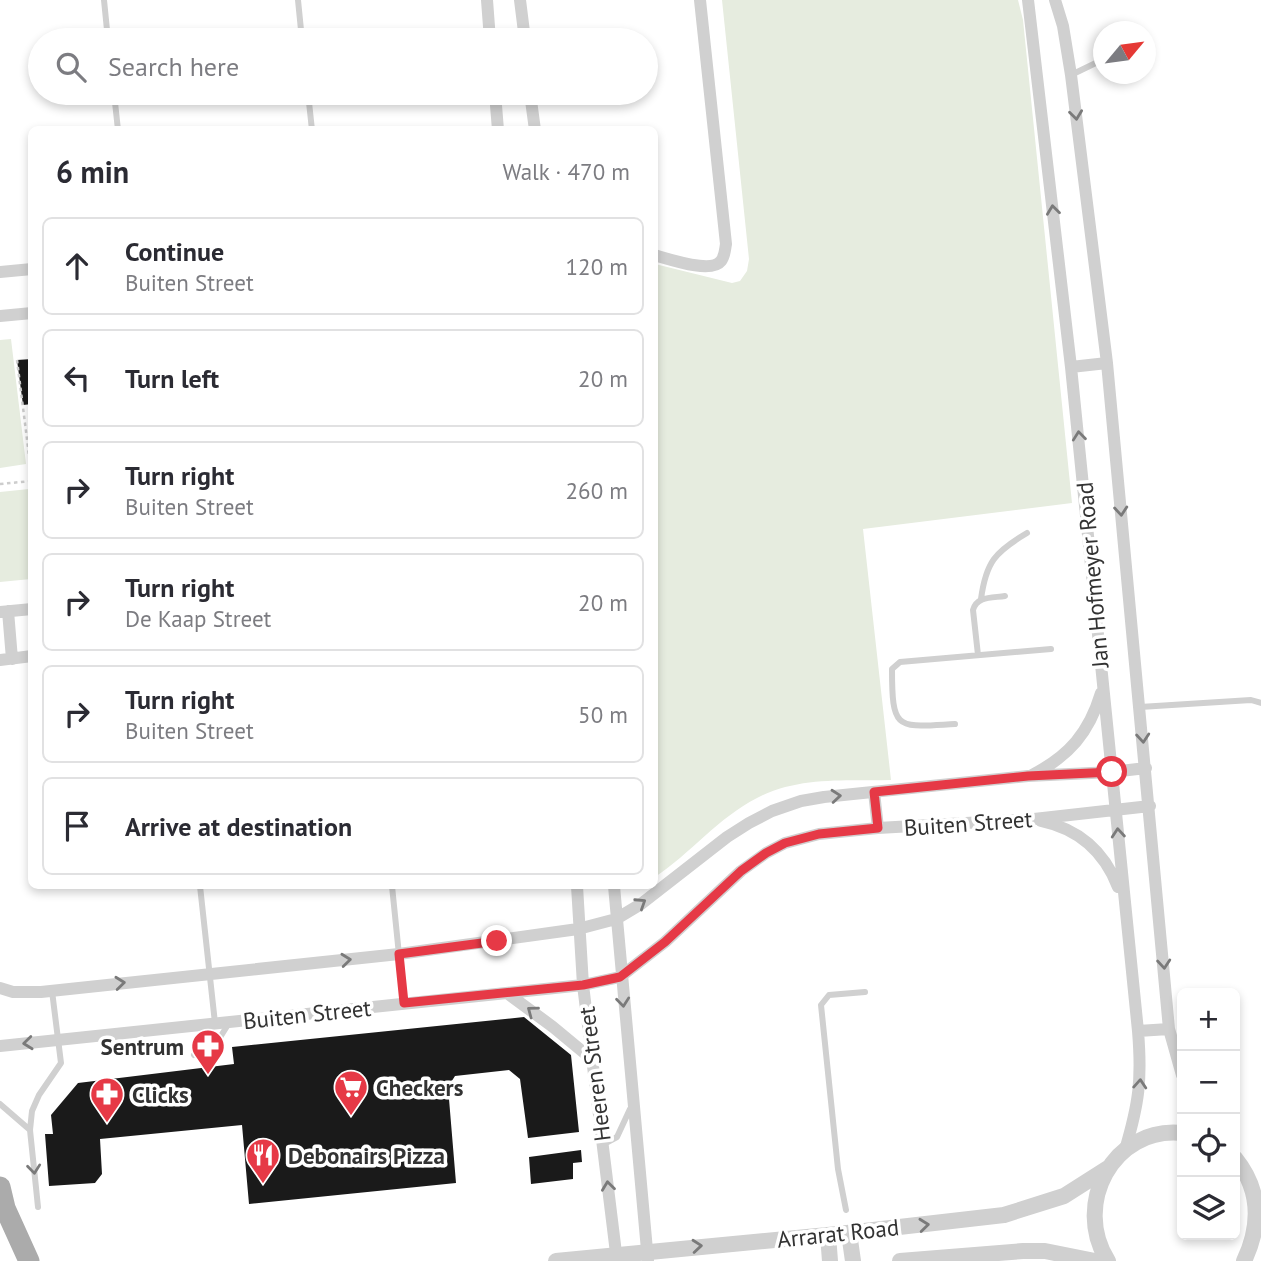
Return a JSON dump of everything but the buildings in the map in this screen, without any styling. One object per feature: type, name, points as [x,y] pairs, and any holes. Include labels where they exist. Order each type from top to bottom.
[{"type":"main road","points":[[0,1187],[5,1208],[29,1261]]},
{"type":"street","points":[[487,0],[489,28]]},
{"type":"street","points":[[520,0],[524,28]]},
{"type":"street","points":[[658,256],[703,267],[721,262],[725,253],[700,0]]},
{"type":"street","name":"Jan Hofmeyer Road","points":[[1028,0],[1071,367],[1138,1031],[1141,1086],[1125,1150]]},
{"type":"street","name":"Jan Hofmeyer Road","points":[[1055,0],[1063,26],[1071,75],[1107,363],[1169,1029],[1177,1057]]},
{"type":"street","points":[[496,105],[498,126]]},
{"type":"street","points":[[532,105],[534,126]]},
{"type":"street","points":[[0,272],[28,269]]},
{"type":"street","points":[[0,316],[28,313]]},
{"type":"street","points":[[1071,367],[1107,363]]},
{"type":"street","points":[[28,609],[4,611],[6,659],[28,656]]},
{"type":"street","points":[[1028,776],[1060,759],[1073,748],[1091,721],[1103,686]]},
{"type":"street","name":"Buiten Street","points":[[0,988],[21,992],[52,991],[399,954],[578,929],[616,919],[662,889],[748,822],[801,801],[1028,776],[1146,768]]},
{"type":"street","points":[[874,792],[878,828]]},
{"type":"street","name":"Buiten Street","points":[[0,1046],[583,985],[620,977],[665,942],[741,871],[785,843],[819,834],[878,828],[1034,819],[1150,806]]},
{"type":"street","points":[[1034,819],[1071,831],[1089,842],[1110,868],[1124,902]]},
{"type":"street","name":"Heeren Street","points":[[577,889],[583,985],[617,1258]]},
{"type":"street","name":"Heeren Street","points":[[614,889],[620,977],[648,1256]]},
{"type":"street","points":[[507,993],[594,1061]]},
{"type":"street","points":[[1138,1031],[1169,1029]]},
{"type":"street","points":[[1108,1261],[1098,1242],[1093,1217],[1097,1191],[1108,1168],[1125,1150],[1149,1137],[1177,1134]]},
{"type":"street","points":[[1240,1164],[1261,1171]]},
{"type":"street","points":[[1240,1166],[1251,1182],[1258,1214],[1252,1246],[1244,1261]]},
{"type":"street","name":"Arrarat Road","points":[[556,1261],[648,1256],[1004,1215],[1064,1196],[1108,1168]]},
{"type":"street","points":[[849,1233],[853,1261]]},
{"type":"street","points":[[828,1235],[830,1261]]},
{"type":"street","name":"Arrarat Road","points":[[900,1261],[1045,1251],[1095,1261]]},
{"type":"street","points":[[1244,1261],[1261,1251]]},
{"type":"lane","points":[[104,0],[107,28]]},
{"type":"lane","points":[[298,0],[301,28]]},
{"type":"lane","points":[[1071,75],[1093,64]]},
{"type":"lane","points":[[115,105],[118,126]]},
{"type":"lane","points":[[309,105],[312,126]]},
{"type":"lane","points":[[981,599],[984,577],[992,561],[1006,546],[1027,533]]},
{"type":"lane","points":[[978,655],[973,610],[975,604],[981,599],[1005,596]]},
{"type":"lane","points":[[955,724],[903,724],[894,713],[892,670],[900,662],[1051,649]]},
{"type":"lane","points":[[1140,707],[1251,700],[1261,703]]},
{"type":"lane","points":[[200,889],[215,1023]]},
{"type":"lane","points":[[392,889],[404,1003]]},
{"type":"lane","points":[[38,1207],[30,1130],[34,1103],[61,1063],[52,991]]},
{"type":"lane","points":[[846,1210],[838,1169],[821,1005],[829,995],[866,992]]},
{"type":"lane","points":[[194,1055],[219,1039],[230,1022]]},
{"type":"lane","points":[[602,1145],[613,1141],[621,1131],[633,1100]]},
{"type":"lane","points":[[0,1104],[30,1130]]},
{"type":"path","points":[[17,360],[28,448]]},
{"type":"path","points":[[0,485],[28,481]]},
{"type":"shaded area","points":[[722,0],[1018,0],[1023,20],[1072,503],[863,529],[891,780],[822,781],[773,791],[730,815],[658,875],[658,265],[732,283],[740,281],[747,271],[749,259]]},
{"type":"shaded area","points":[[11,339],[26,464],[0,468],[0,340]]},
{"type":"shaded area","points":[[28,489],[28,579],[0,582],[0,492]]},
{"type":"place","name":"Sentrum","points":[[208,1076]]},
{"type":"place","name":"Checkers","points":[[351,1117]]},
{"type":"place","name":"Clicks","points":[[107,1124]]},
{"type":"place","name":"Debonairs Pizza","points":[[263,1185]]},
{"type":"route","points":[[497,941],[399,954],[404,1003],[583,985],[620,977],[665,942],[741,871],[766,853],[785,843],[819,834],[878,828],[874,792],[1028,776],[1112,772]]}]
